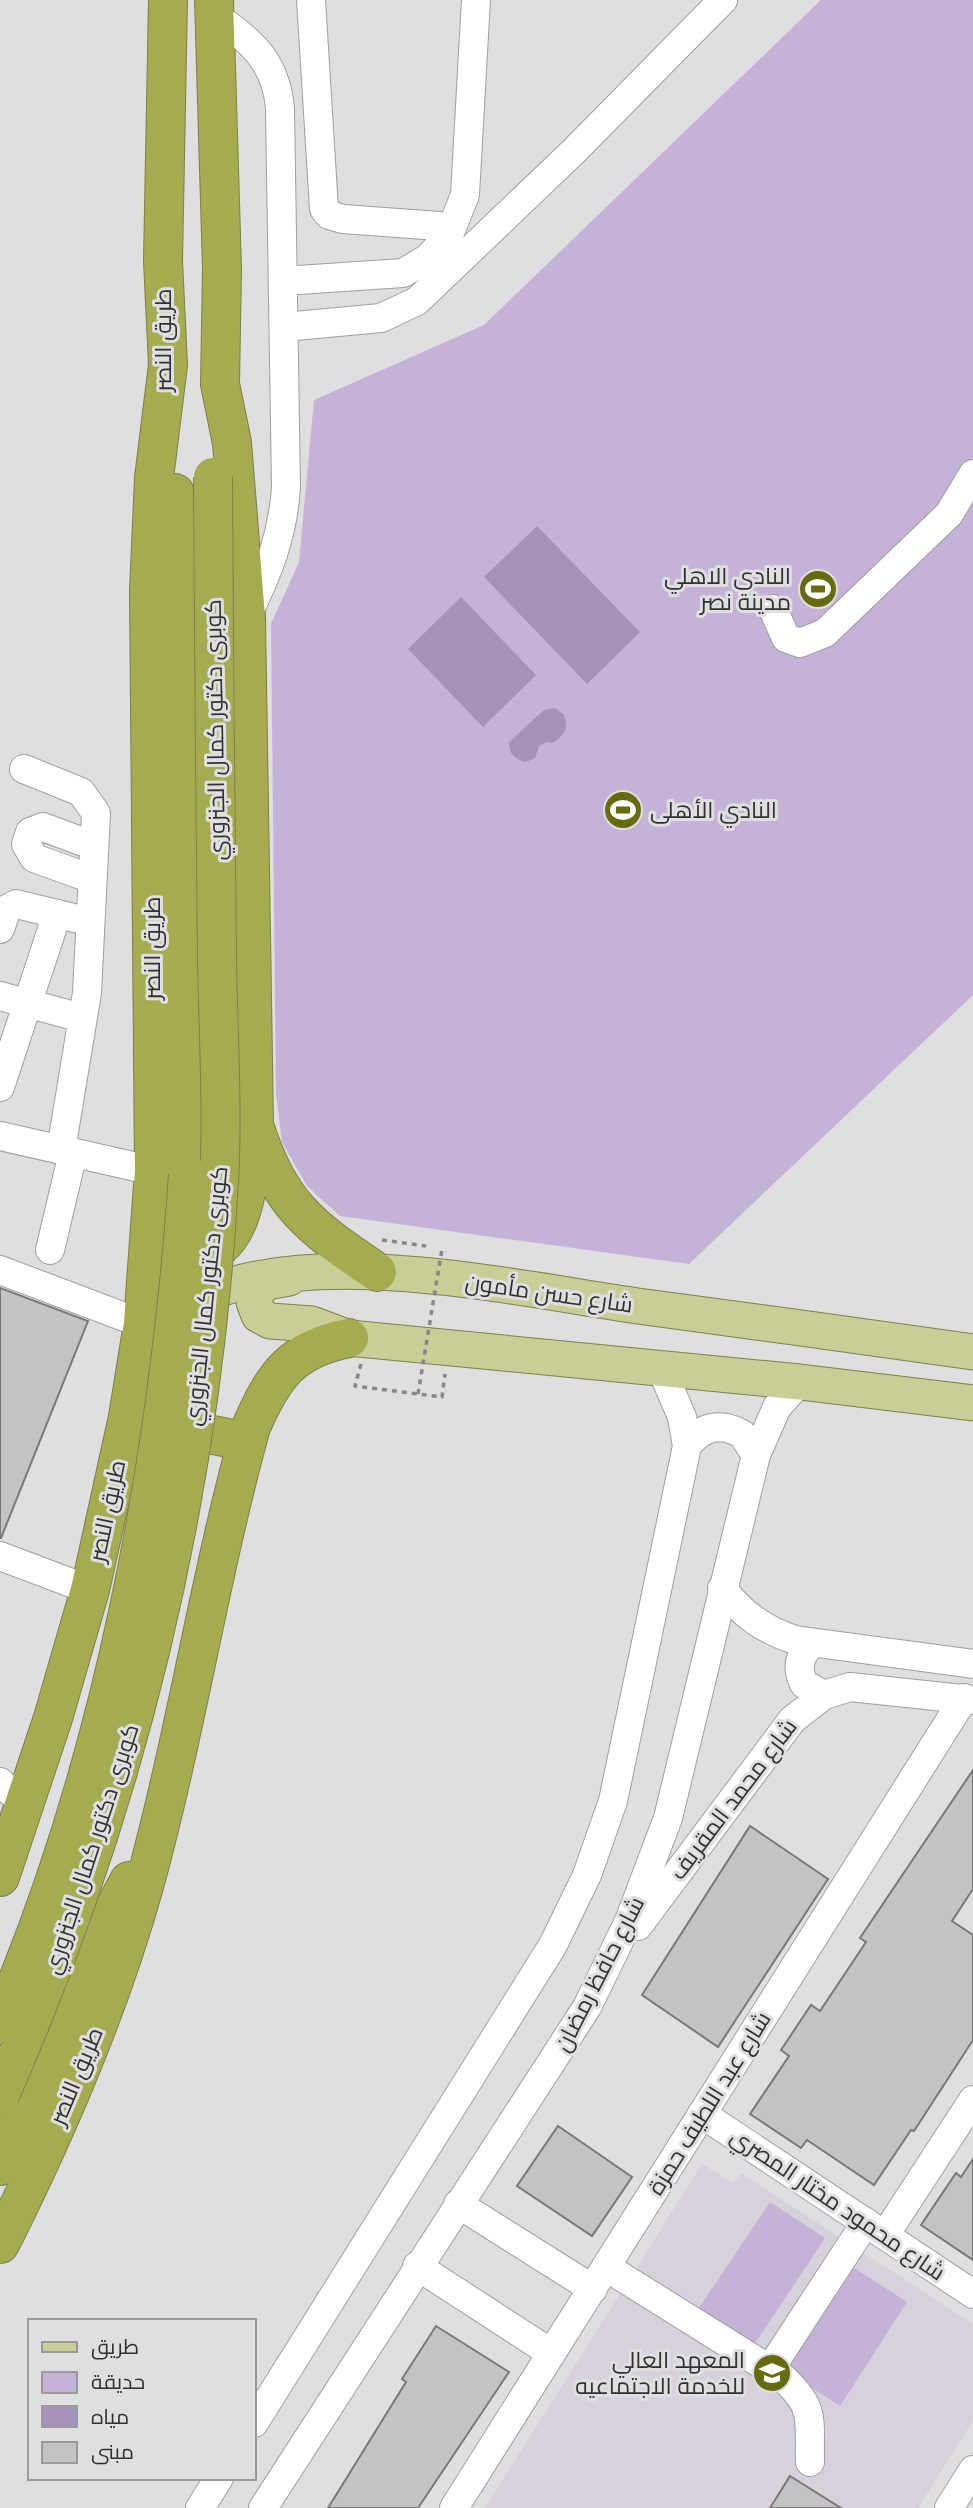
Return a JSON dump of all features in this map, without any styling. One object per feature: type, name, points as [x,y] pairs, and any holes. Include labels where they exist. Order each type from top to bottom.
[{"type":"highway","name":"طريق النصر","points":[[0,1877],[10,1814],[90,1590],[128,1417],[142,1332],[154,1171],[149,591],[154,478],[168,365],[163,261],[168,0]]},
{"type":"highway","points":[[148,1246],[168,1255],[190,1258],[204,1255],[226,1238],[243,1204],[254,1125],[246,617],[232,443],[220,384],[222,269],[214,8]]},
{"type":"highway","name":"كوبرى دكتور كمال الجنزوري","points":[[0,2023],[44,1909],[72,1821],[118,1654],[151,1496],[174,1336],[188,1175],[180,591],[168,365]]},
{"type":"highway","name":"كوبرى دكتور كمال الجنزوري","points":[[0,2095],[74,1913],[128,1741],[149,1662],[182,1501],[206,1339],[220,1176],[213,477],[220,384]]},
{"type":"highway","points":[[254,1125],[266,1164],[286,1199],[314,1228],[380,1256]]},
{"type":"highway","name":"طريق النصر","points":[[0,2244],[89,2047],[129,1935],[157,1835],[247,1442],[258,1412],[274,1383],[293,1360],[320,1344],[349,1338]]},
{"type":"highway","points":[[128,1417],[247,1442]]},
{"type":"highway","points":[[0,2166],[78,1975],[157,1835]]},
{"type":"main road","name":"شارع حسن مأمون","points":[[142,1332],[218,1288],[263,1275],[310,1273],[380,1256],[973,1352]]},
{"type":"main road","points":[[310,1273],[261,1285],[254,1296],[255,1309],[264,1319],[312,1324],[349,1338],[800,1382],[973,1403]]},
{"type":"street","points":[[311,0],[324,209],[329,215],[343,219],[435,226],[449,235]]},
{"type":"street","points":[[283,281],[402,273],[428,258],[449,235],[465,195],[476,0]]},
{"type":"street","points":[[284,327],[381,318],[417,301],[573,152],[723,0]]},
{"type":"street","points":[[214,8],[257,47],[277,85],[280,108],[285,513],[272,563],[246,617]]},
{"type":"street","points":[[773,609],[786,638],[800,643],[825,633],[961,510],[973,474]]},
{"type":"street","points":[[24,769],[81,792],[96,813],[82,1018],[67,1152],[51,1250]]},
{"type":"street","points":[[92,879],[34,858],[26,844],[30,832],[43,827],[94,846]]},
{"type":"street","points":[[0,929],[7,909],[16,904],[90,922]]},
{"type":"street","points":[[0,1087],[57,914]]},
{"type":"street","points":[[0,996],[82,1018]]},
{"type":"street","points":[[0,1136],[154,1171]]},
{"type":"street","points":[[0,1270],[142,1332]]},
{"type":"street","points":[[256,2420],[553,1945],[587,1875],[621,1768],[687,1446],[682,1417],[660,1368]]},
{"type":"street","name":"شارع حافظ رمضان","points":[[263,2508],[417,2266],[562,2048],[609,1964],[650,1870],[668,1818],[756,1455],[777,1407],[800,1382]]},
{"type":"street","points":[[687,1446],[695,1436],[719,1426],[743,1434],[756,1455]]},
{"type":"street","points":[[0,1556],[90,1590]]},
{"type":"street","points":[[722,1588],[747,1616],[778,1635],[813,1643],[972,1659]]},
{"type":"street","points":[[813,1643],[802,1654],[799,1670],[804,1684],[824,1695]]},
{"type":"street","name":"شارع محمد المقريف","points":[[609,1964],[792,1720],[824,1695],[850,1687],[968,1699]]},
{"type":"street","name":"شارع عبد اللطيف حمزة","points":[[454,2508],[968,1699]]},
{"type":"street","points":[[770,2369],[973,2100]]},
{"type":"street","name":"شارع محمود مختار المصري","points":[[702,2114],[973,2294]]},
{"type":"street","points":[[458,2203],[770,2369],[804,2397],[809,2416],[810,2462]]},
{"type":"street","points":[[417,2266],[551,2353]]},
{"type":"street","points":[[952,2507],[973,2470]]},
{"type":"street","points":[[200,2508],[218,2480]]},
{"type":"path","points":[[418,1394],[442,1249]]},
{"type":"path","points":[[380,1256],[451,1250]]},
{"type":"path","points":[[355,1386],[442,1396]]},
{"type":"shaded area","name":"المعهد العالي للخدمة الاجتماعيه","points":[[702,2164],[733,2183],[741,2173],[973,2324],[973,2421],[918,2508],[485,2508]]},
{"type":"green space","name":"النادي الأهلى","points":[[821,0],[973,0],[973,995],[689,1264],[340,1216],[307,1186],[282,1142],[276,1094],[271,624],[299,562],[314,400],[484,325]]},
{"type":"green space","points":[[770,2202],[825,2238],[752,2348],[697,2311]]},
{"type":"green space","points":[[851,2266],[907,2302],[840,2406],[784,2370]]},
{"type":"water","points":[[537,526],[640,632],[587,684],[484,577]]},
{"type":"water","points":[[461,597],[536,675],[483,727],[408,649]]},
{"type":"water","points":[[555,708],[564,715],[566,728],[563,734],[553,743],[546,742],[539,746],[535,758],[526,762],[515,758],[509,742],[544,710]]},
{"type":"building","points":[[0,1288],[88,1321],[1,1538],[0,1538]]},
{"type":"building","points":[[973,1770],[973,1889],[952,1921],[973,1935],[973,2040],[914,2131],[911,2130],[874,2185],[807,2140],[801,2148],[750,2114],[789,2056],[781,2050],[811,2005],[820,2011],[866,1942],[860,1938]]},
{"type":"building","points":[[750,1826],[828,1879],[718,2047],[642,1995]]},
{"type":"building","points":[[558,2126],[632,2177],[592,2236],[517,2186]]},
{"type":"building","points":[[973,2159],[973,2260],[921,2225],[956,2173],[961,2177]]},
{"type":"building","points":[[436,2326],[509,2372],[418,2508],[328,2508],[406,2382],[402,2379]]},
{"type":"building","points":[[790,2476],[841,2508],[770,2508]]},
{"type":"place","name":"النادي الاهلي مدينة نصر","points":[[818,589]]},
{"type":"place","name":"النادي الأهلى","points":[[623,810]]},
{"type":"place","name":"المعهد العالي للخدمة الاجتماعيه","points":[[772,2373]]}]
